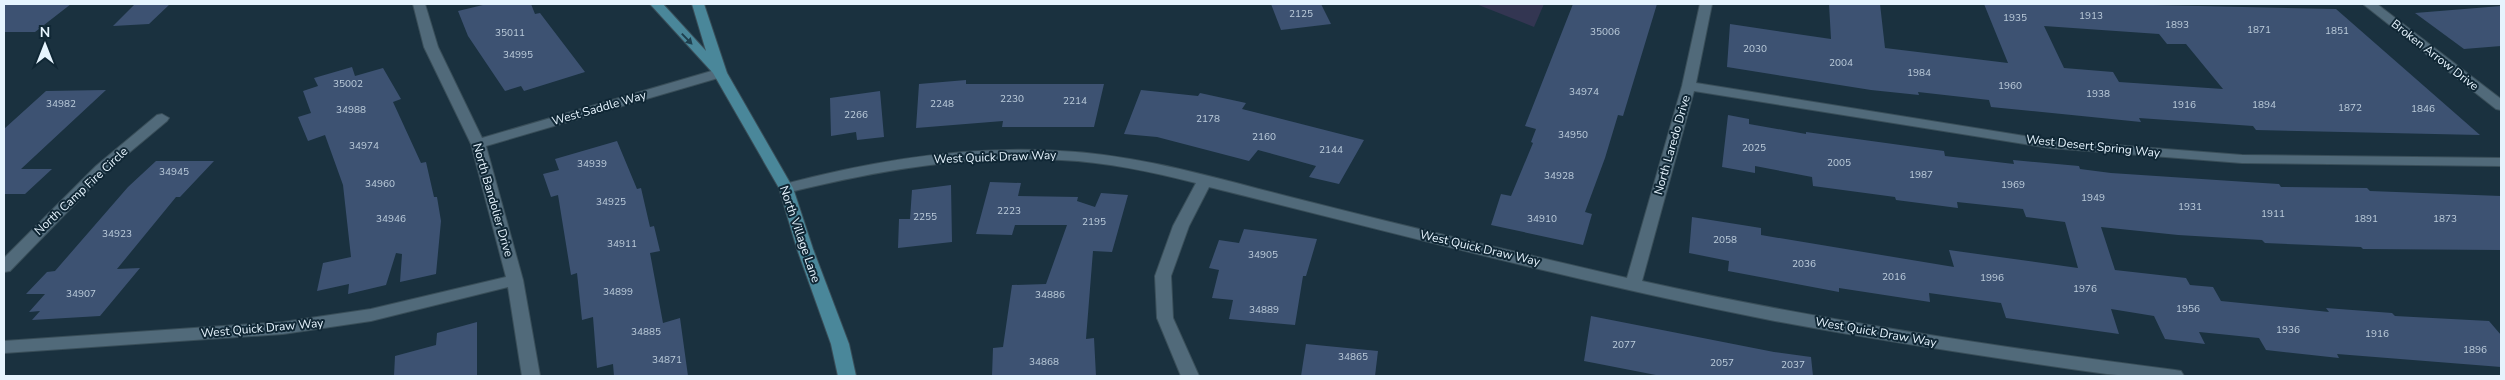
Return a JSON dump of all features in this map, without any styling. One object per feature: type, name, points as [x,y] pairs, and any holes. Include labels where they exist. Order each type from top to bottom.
[{"type":"street","name":"North Bandolier Drive","points":[[419,4],[431,47],[478,144],[515,280],[531,376]]},
{"type":"street","name":"North Village Lane","points":[[656,4],[720,73]]},
{"type":"street","name":"North Village Lane","points":[[698,4],[720,73],[786,188],[805,249],[840,344],[847,376]]},
{"type":"street","name":"North Laredo Drive","points":[[1633,284],[1689,86],[1706,4]]},
{"type":"street","name":"Broken Arrow Drive","points":[[2369,4],[2501,106]]},
{"type":"street","name":"West Saddle Way","points":[[478,144],[720,73]]},
{"type":"street","name":"West Desert Spring Way","points":[[1689,86],[2050,144],[2242,159],[2501,162]]},
{"type":"street","name":"North Camp Fire Circle","points":[[4,267],[101,170],[162,118]]},
{"type":"street","name":"West Quick Draw Way","points":[[786,188],[859,170],[919,160],[993,155],[1069,156],[1130,163],[1205,180],[1437,239],[1700,300],[1969,348],[2139,374],[2175,376]]},
{"type":"street","points":[[1190,376],[1164,318],[1163,276],[1182,226],[1205,180]]},
{"type":"street","name":"West Quick Draw Way","points":[[4,348],[283,328],[371,315],[515,280]]},
{"type":"shaded area","points":[[1476,4],[1544,4],[1534,27]]},
{"type":"building","points":[[4,4],[71,4],[35,32],[4,32]]},
{"type":"building","points":[[135,4],[170,4],[149,24],[113,26]]},
{"type":"building","points":[[487,4],[531,4],[535,14],[540,13],[585,72],[524,91],[521,86],[505,91],[468,36],[458,11]]},
{"type":"building","points":[[1271,4],[1321,4],[1331,24],[1281,30]]},
{"type":"building","points":[[1573,4],[1657,4],[1623,116],[1618,115],[1605,158],[1585,212],[1592,214],[1583,245],[1491,225],[1501,194],[1511,196],[1533,143],[1531,142],[1536,129],[1525,126]]},
{"type":"building","points":[[1829,4],[1880,4],[1885,48],[2008,63],[1984,4],[2109,4],[2336,9],[2480,135],[2256,130],[2253,126],[2139,118],[2141,122],[1991,107],[1989,100],[1918,92],[1919,95],[1871,90],[1727,67],[1730,24],[1831,39]],"holes":[[[2044,26],[2159,34],[2167,44],[2186,44],[2223,89],[2119,82],[2113,72],[2064,68]]]},
{"type":"building","points":[[2501,6],[2501,46],[2464,49],[2415,13]]},
{"type":"building","points":[[352,67],[355,76],[383,68],[401,99],[393,102],[421,163],[426,162],[434,197],[437,197],[441,221],[436,274],[400,282],[402,254],[396,253],[386,285],[348,294],[349,284],[317,291],[323,263],[351,257],[343,185],[325,135],[308,141],[298,117],[311,113],[303,91],[318,86],[314,78]]},
{"type":"building","points":[[966,80],[966,84],[1104,84],[1094,127],[1002,127],[1003,121],[916,128],[919,84]]},
{"type":"building","points":[[106,90],[21,169],[52,169],[25,194],[4,194],[4,129],[46,91]]},
{"type":"building","points":[[1141,90],[1198,96],[1200,93],[1246,103],[1242,109],[1364,140],[1339,184],[1309,177],[1316,166],[1258,150],[1249,161],[1157,137],[1124,134]]},
{"type":"building","points":[[880,91],[884,137],[857,140],[856,132],[831,136],[830,98]]},
{"type":"building","points":[[1728,115],[1749,119],[1749,124],[1806,134],[1806,132],[1944,151],[1945,156],[2014,164],[2013,160],[2079,166],[2080,169],[2111,173],[2279,184],[2281,187],[2367,188],[2370,191],[2501,196],[2501,250],[2363,249],[2361,247],[2265,243],[2262,240],[2178,235],[2101,227],[2115,270],[2186,278],[2190,285],[2213,287],[2221,301],[2329,312],[2326,308],[2392,313],[2395,316],[2489,321],[2501,335],[2501,367],[2337,354],[2339,358],[2266,350],[2259,338],[2199,332],[2205,344],[2165,339],[2154,316],[2111,309],[2119,334],[2006,318],[2001,303],[1929,293],[1930,302],[1839,288],[1839,292],[1728,271],[1729,261],[1689,253],[1692,217],[1761,228],[1761,235],[1954,267],[1949,250],[2078,268],[2065,222],[2026,217],[2023,209],[1957,202],[1958,208],[1896,200],[1895,197],[1813,186],[1812,177],[1755,166],[1755,173],[1722,167]]},
{"type":"building","points":[[617,141],[637,189],[641,188],[650,227],[654,226],[660,251],[650,253],[663,323],[680,318],[688,376],[614,376],[613,364],[597,368],[593,317],[582,320],[577,273],[571,275],[558,195],[551,197],[543,174],[559,170],[555,159]]},
{"type":"building","points":[[156,161],[214,161],[180,197],[176,197],[117,269],[140,268],[100,316],[32,320],[40,311],[29,312],[45,294],[26,294],[47,272],[55,271],[128,187]]},
{"type":"building","points":[[990,182],[1021,183],[1018,196],[1078,197],[1077,201],[1095,207],[1101,193],[1128,195],[1112,252],[1093,251],[1086,339],[1094,338],[1096,376],[992,376],[993,348],[1003,347],[1012,285],[1046,284],[1067,225],[1015,225],[1012,235],[976,234]]},
{"type":"building","points":[[951,185],[952,242],[898,248],[899,219],[910,219],[912,190]]},
{"type":"building","points":[[1244,229],[1317,239],[1306,276],[1303,276],[1295,325],[1229,319],[1233,300],[1212,298],[1219,270],[1209,268],[1219,240],[1239,243]]},
{"type":"building","points":[[1591,316],[1774,352],[1811,357],[1813,376],[1661,376],[1584,361]]},
{"type":"building","points":[[477,322],[477,376],[394,376],[395,356],[436,345],[437,333]]},
{"type":"building","points":[[1306,344],[1378,351],[1375,376],[1301,376]]}]
